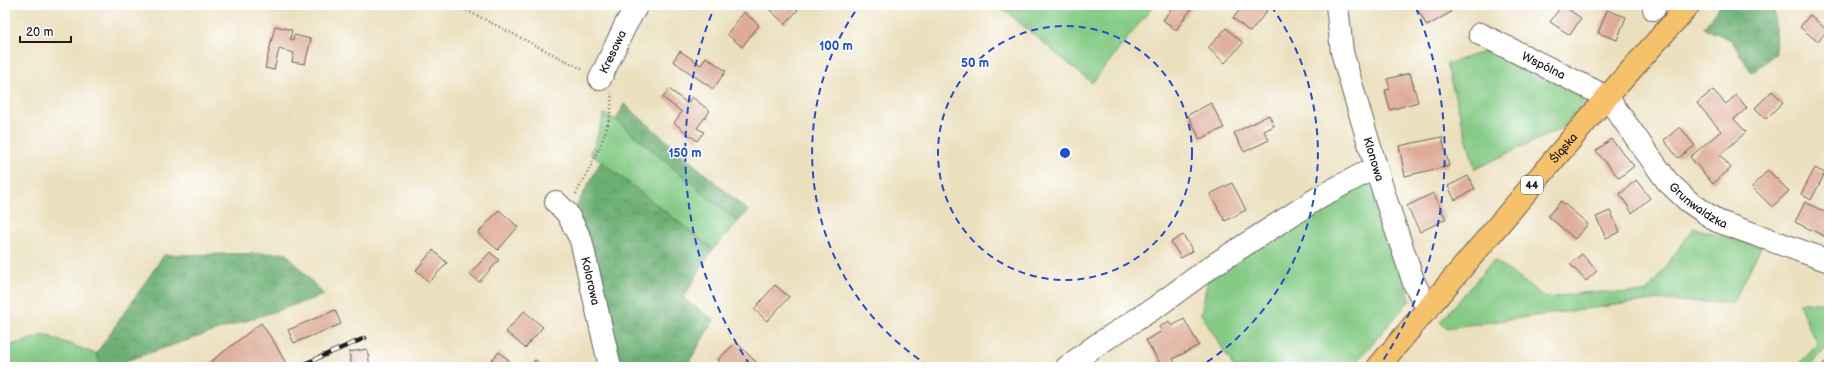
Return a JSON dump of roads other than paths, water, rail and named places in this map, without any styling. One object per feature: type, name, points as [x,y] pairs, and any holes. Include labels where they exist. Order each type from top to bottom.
[{"type":"main road","name":"Śląska","points":[[1378,367],[1607,97],[1690,5]]},
{"type":"street","name":"Kresowa","points":[[600,79],[625,26],[637,5]]},
{"type":"street","name":"Klonowa","points":[[1337,5],[1342,52],[1376,167],[1414,283],[1428,309]]},
{"type":"street","name":"Wspólna","points":[[1480,34],[1607,97]]},
{"type":"street","name":"Grunwaldzka","points":[[1607,97],[1668,181],[1688,201],[1717,221],[1829,261]]},
{"type":"street","points":[[1067,367],[1095,346],[1156,307],[1212,266],[1321,196],[1376,167]]},
{"type":"street","name":"Kolorowa","points":[[561,207],[581,240],[610,367]]},
{"type":"railway","points":[[297,367],[365,338]]},
{"type":"railway","points":[[1823,367],[1829,361]]}]
